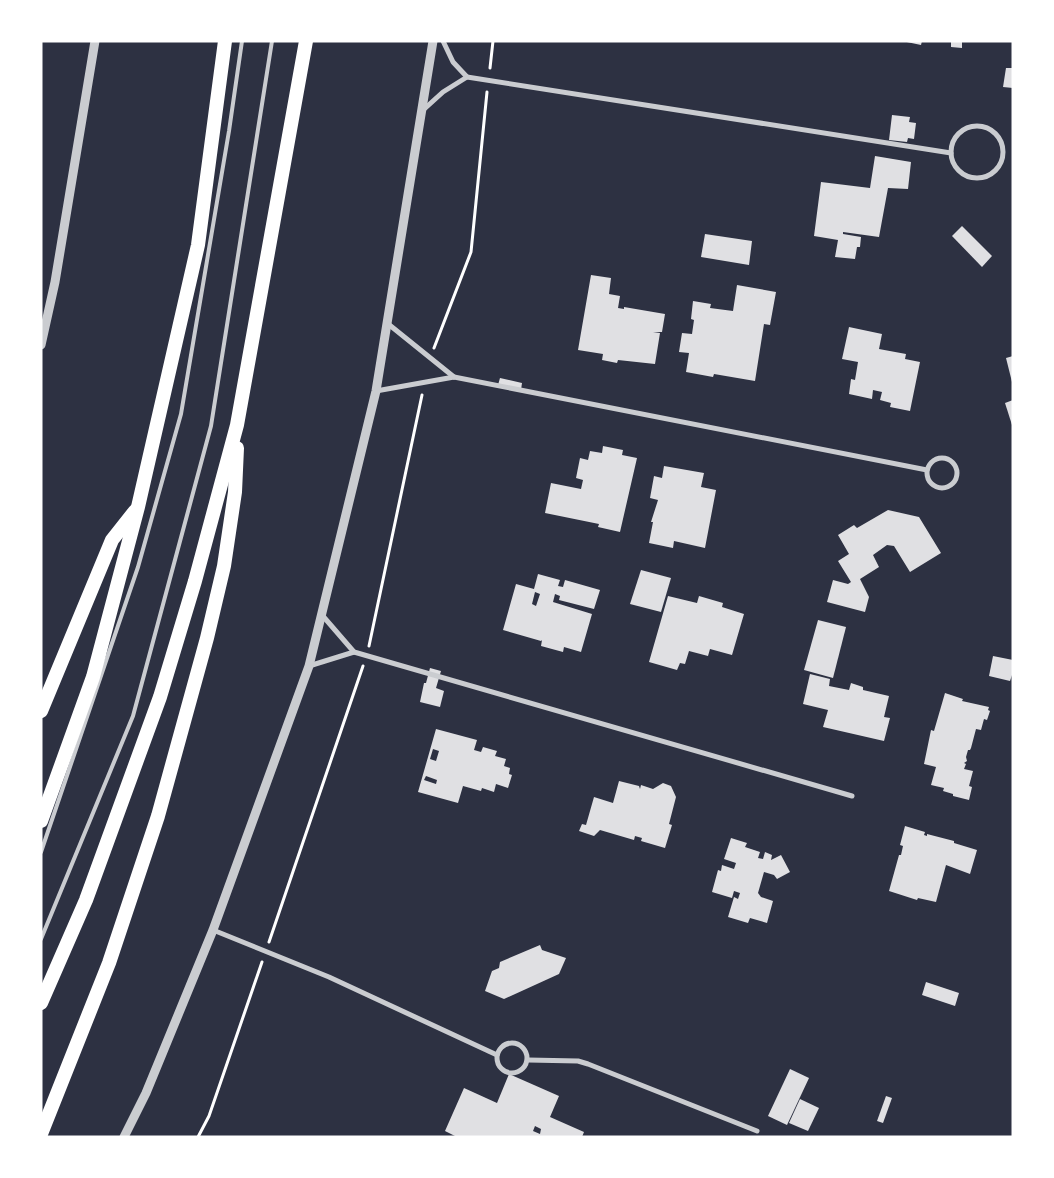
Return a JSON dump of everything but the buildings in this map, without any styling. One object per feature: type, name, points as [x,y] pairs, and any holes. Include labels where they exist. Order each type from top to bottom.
[{"type":"highway","points":[[41,820],[93,677],[138,507],[198,245],[225,41]]},
{"type":"highway","points":[[41,1003],[86,900],[160,697],[195,580],[237,425],[306,41]]},
{"type":"highway","points":[[41,1134],[109,963],[158,816],[207,638],[224,566],[236,492],[237,425]]},
{"type":"highway","points":[[41,711],[112,540],[138,507]]},
{"type":"street","points":[[41,345],[55,282],[96,41]]},
{"type":"street","points":[[124,1137],[146,1093],[213,930],[309,666],[376,391],[433,41]]},
{"type":"street","points":[[443,41],[452,62],[467,77],[951,153]]},
{"type":"street","points":[[421,113],[443,92],[467,77]]},
{"type":"street","points":[[975,125],[989,128],[999,137],[1004,150],[1001,163],[992,174],[978,178],[965,175],[960,171],[955,166],[951,153],[953,140],[962,130],[975,125]]},
{"type":"street","points":[[387,323],[454,377]]},
{"type":"street","points":[[376,391],[454,377],[927,470]]},
{"type":"street","points":[[941,457],[948,458],[954,462],[958,474],[950,486],[944,488],[937,487],[931,483],[927,470],[929,464],[934,459],[941,457]]},
{"type":"street","points":[[322,615],[354,652]]},
{"type":"street","points":[[309,666],[354,652],[367,654],[852,796]]},
{"type":"street","points":[[213,930],[329,977],[497,1055]]},
{"type":"street","points":[[515,1043],[525,1049],[528,1060],[522,1071],[510,1073],[500,1067],[497,1062],[497,1055],[503,1046],[515,1043]]},
{"type":"street","points":[[528,1060],[578,1061],[588,1064],[757,1131]]},
{"type":"lane","points":[[41,852],[138,567],[181,414],[229,130],[242,41]]},
{"type":"lane","points":[[41,939],[133,716],[211,426],[272,41]]},
{"type":"path","points":[[430,358],[472,252],[493,41]]},
{"type":"path","points":[[198,1137],[210,1116],[367,654],[425,382]]}]
